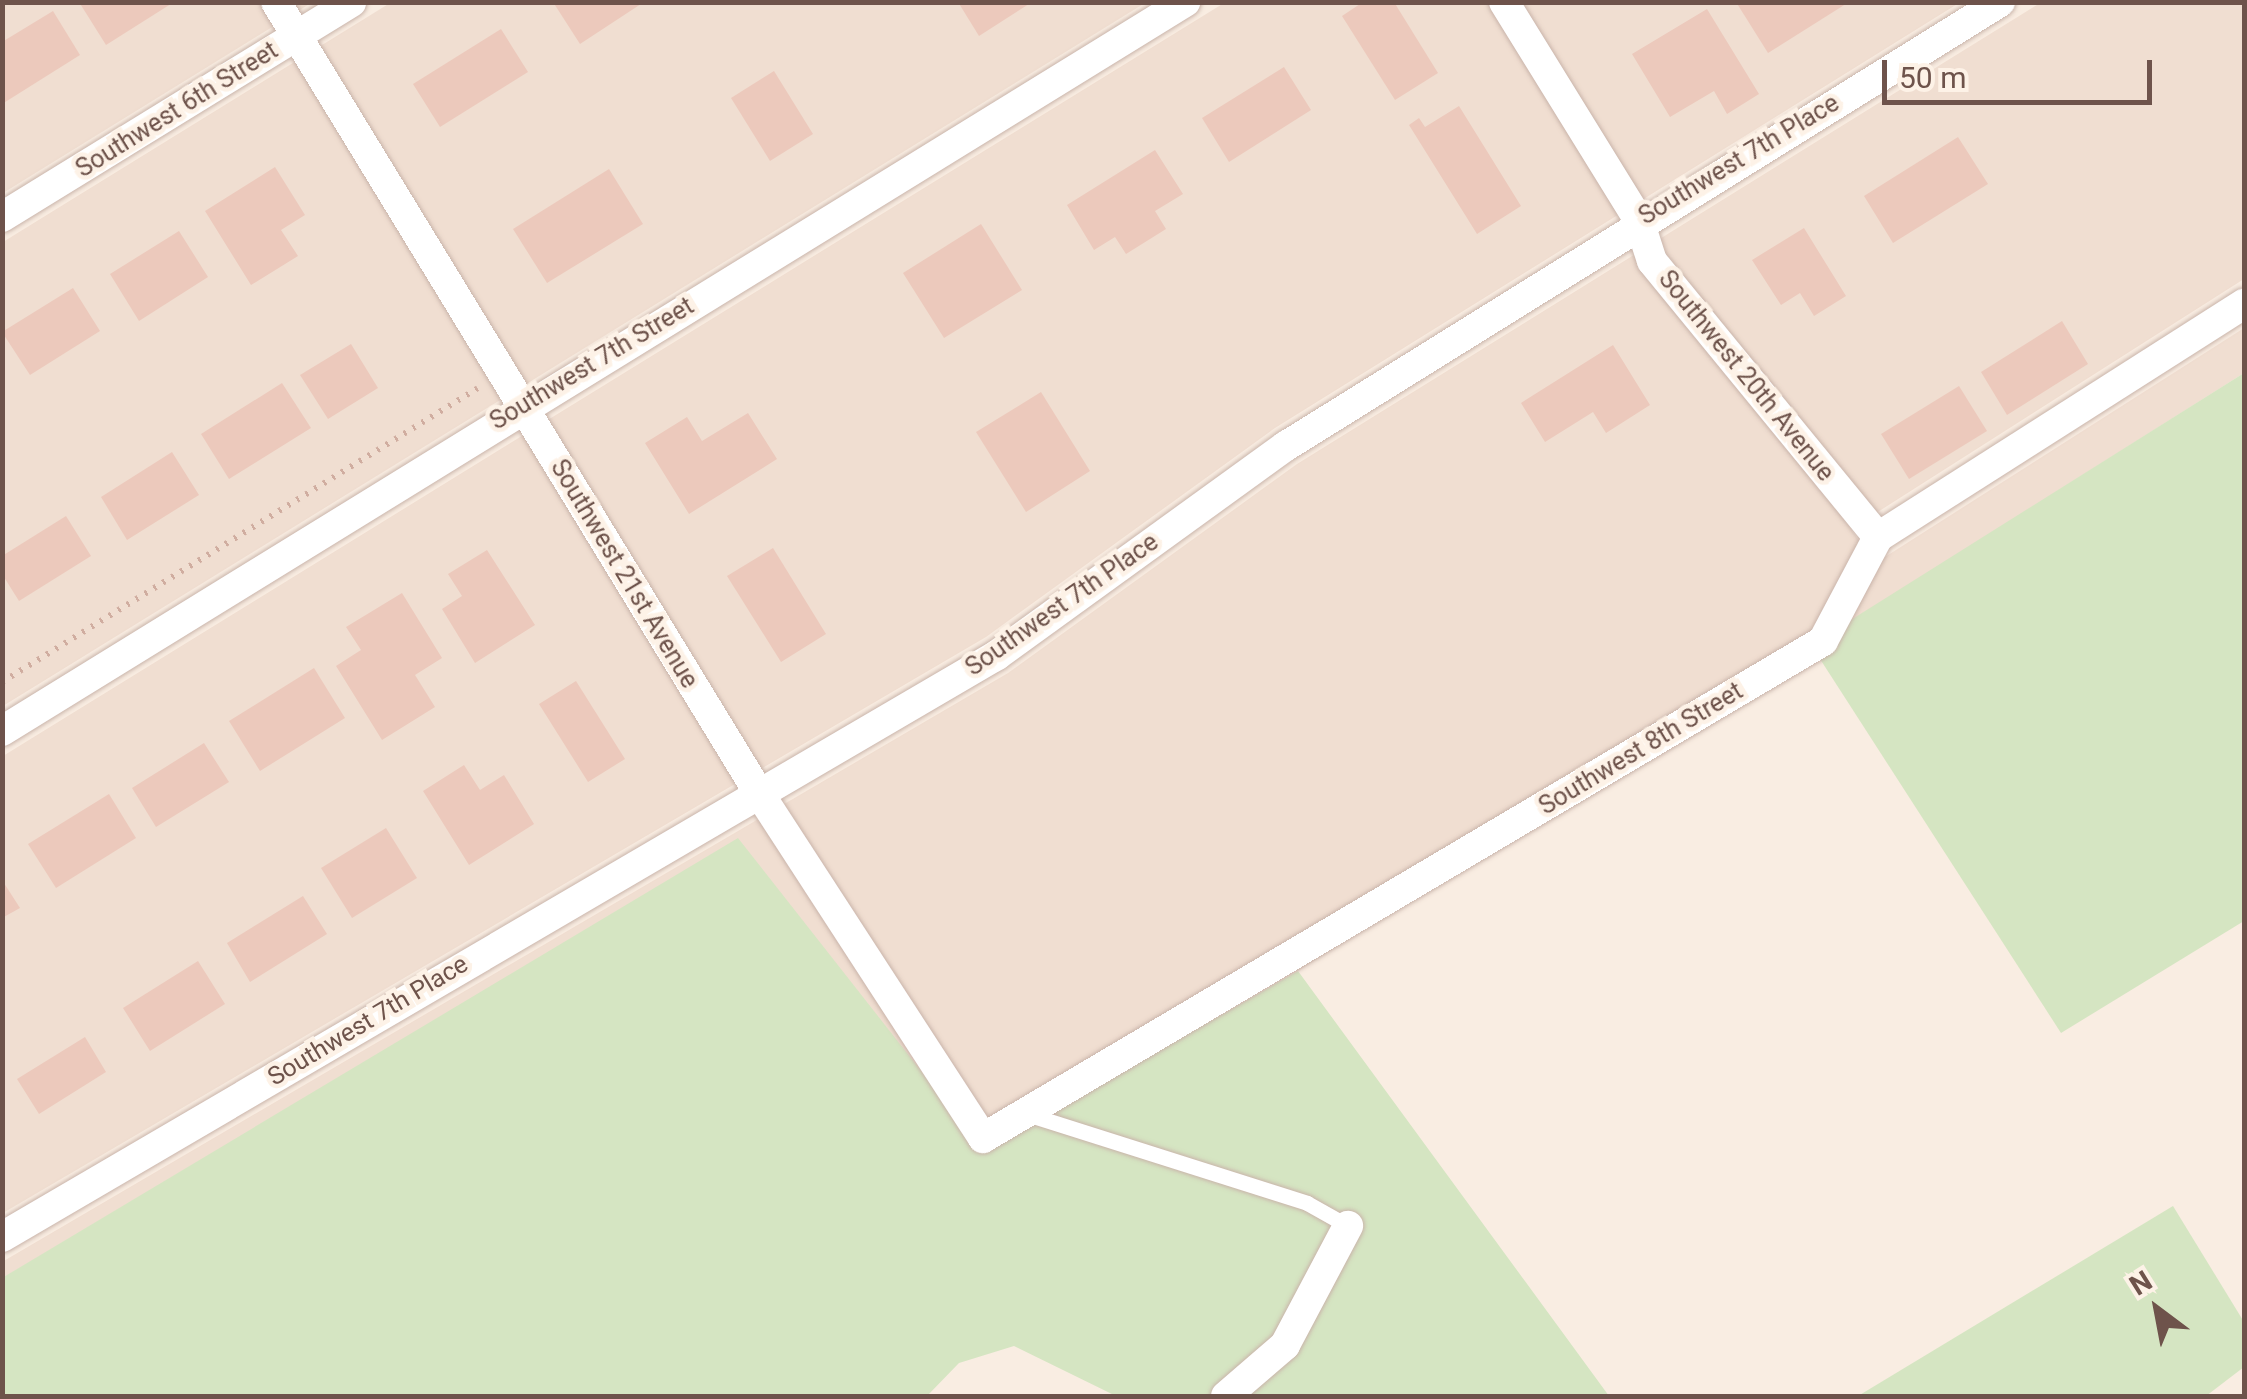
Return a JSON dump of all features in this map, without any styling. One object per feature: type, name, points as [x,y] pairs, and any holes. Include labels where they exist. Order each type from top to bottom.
[{"type":"street","name":"Southwest 21st Avenue","points":[[276,2],[757,790],[983,1138]]},
{"type":"street","name":"Southwest 6th Street","points":[[2,217],[351,2]]},
{"type":"street","name":"Southwest 7th Street","points":[[2,731],[522,406],[1185,2]]},
{"type":"street","name":"Southwest 20th Avenue","points":[[1504,2],[1639,221],[1652,261],[1878,536]]},
{"type":"street","name":"Southwest 7th Place","points":[[2,1238],[757,790],[997,655],[1286,446],[1639,221],[2000,2]]},
{"type":"street","points":[[1878,536],[2244,304]]},
{"type":"street","name":"Southwest 8th Street","points":[[983,1138],[1823,642],[1878,536]]},
{"type":"street","points":[[1226,1396],[1285,1344],[1348,1226]]},
{"type":"lane","points":[[1024,1113],[1307,1202],[1348,1226]]},
{"type":"path","points":[[2,682],[478,388]]},
{"type":"shaded area","points":[[3,3],[311,3],[3,193]]},
{"type":"shaded area","points":[[390,3],[1145,3],[3,706],[3,242]]},
{"type":"shaded area","points":[[1224,3],[1959,3],[1275,428],[986,637],[3,1213],[3,756]]},
{"type":"shaded area","points":[[2040,3],[2244,3],[2244,279],[1851,529],[1874,564],[2244,328],[2244,373],[1298,971],[984,1152],[738,839],[3,1278],[2,1262],[1008,673],[1297,464]]},
{"type":"green space","points":[[2244,373],[2244,921],[2061,1033],[1811,645]]},
{"type":"green space","points":[[738,838],[984,1151],[1298,971],[1609,1396],[1116,1396],[1014,1346],[959,1363],[927,1396],[3,1396],[2,1278]]},
{"type":"green space","points":[[2173,1206],[2244,1322],[2244,1367],[2206,1396],[1858,1396]]},
{"type":"building","points":[[79,2],[174,2],[106,45]]},
{"type":"building","points":[[553,2],[644,2],[580,44]]},
{"type":"building","points":[[958,2],[1032,2],[979,36]]},
{"type":"building","points":[[1363,2],[1394,2],[1438,73],[1395,100],[1342,16]]},
{"type":"building","points":[[1736,2],[1849,2],[1768,53]]},
{"type":"building","points":[[1707,9],[1759,94],[1727,114],[1714,91],[1670,117],[1632,54]]},
{"type":"building","points":[[53,11],[80,55],[2,104],[2,42]]},
{"type":"building","points":[[501,29],[528,72],[440,127],[413,84]]},
{"type":"building","points":[[1284,67],[1311,110],[1229,162],[1202,118]]},
{"type":"building","points":[[774,71],[813,134],[770,161],[731,98]]},
{"type":"building","points":[[1459,106],[1521,206],[1477,234],[1409,125],[1419,118],[1425,127]]},
{"type":"building","points":[[1958,137],[1988,184],[1893,243],[1864,196]]},
{"type":"building","points":[[1155,150],[1183,194],[1155,211],[1166,229],[1126,254],[1115,237],[1094,250],[1067,205]]},
{"type":"building","points":[[275,167],[305,215],[281,230],[298,256],[251,285],[205,211]]},
{"type":"building","points":[[609,169],[643,224],[547,283],[513,229]]},
{"type":"building","points":[[981,224],[1022,290],[944,338],[903,273]]},
{"type":"building","points":[[1804,228],[1846,296],[1814,316],[1800,293],[1781,305],[1752,260]]},
{"type":"building","points":[[179,231],[208,277],[139,321],[110,274]]},
{"type":"building","points":[[73,288],[100,331],[30,375],[2,332]]},
{"type":"building","points":[[2062,321],[2088,364],[2007,415],[1981,372]]},
{"type":"building","points":[[351,344],[378,388],[328,419],[300,375]]},
{"type":"building","points":[[1613,345],[1650,405],[1606,433],[1593,412],[1545,442],[1521,403]]},
{"type":"building","points":[[282,383],[311,428],[229,479],[201,434]]},
{"type":"building","points":[[1959,386],[1987,431],[1909,479],[1881,434]]},
{"type":"building","points":[[1041,392],[1090,471],[1026,512],[976,432]]},
{"type":"building","points":[[748,413],[777,459],[689,514],[645,443],[687,417],[702,441]]},
{"type":"building","points":[[172,452],[199,495],[127,540],[101,497]]},
{"type":"building","points":[[66,516],[91,556],[19,601],[2,574],[2,556]]},
{"type":"building","points":[[773,548],[826,634],[781,662],[727,576]]},
{"type":"building","points":[[487,550],[535,625],[475,663],[442,609],[462,596],[448,574]]},
{"type":"building","points":[[402,593],[442,658],[415,675],[435,707],[382,740],[336,666],[361,650],[346,627]]},
{"type":"building","points":[[314,668],[345,718],[260,771],[229,721]]},
{"type":"building","points":[[576,681],[625,759],[588,782],[539,704]]},
{"type":"building","points":[[204,743],[229,782],[156,827],[132,788]]},
{"type":"building","points":[[464,765],[480,790],[504,775],[534,824],[469,865],[423,791]]},
{"type":"building","points":[[109,794],[136,838],[56,888],[28,844]]},
{"type":"building","points":[[386,828],[417,878],[352,918],[321,868]]},
{"type":"building","points":[[2,880],[20,908],[2,918]]},
{"type":"building","points":[[303,896],[327,934],[250,982],[227,943]]},
{"type":"building","points":[[198,961],[225,1004],[150,1051],[123,1008]]},
{"type":"building","points":[[85,1037],[106,1072],[39,1114],[17,1079]]}]
